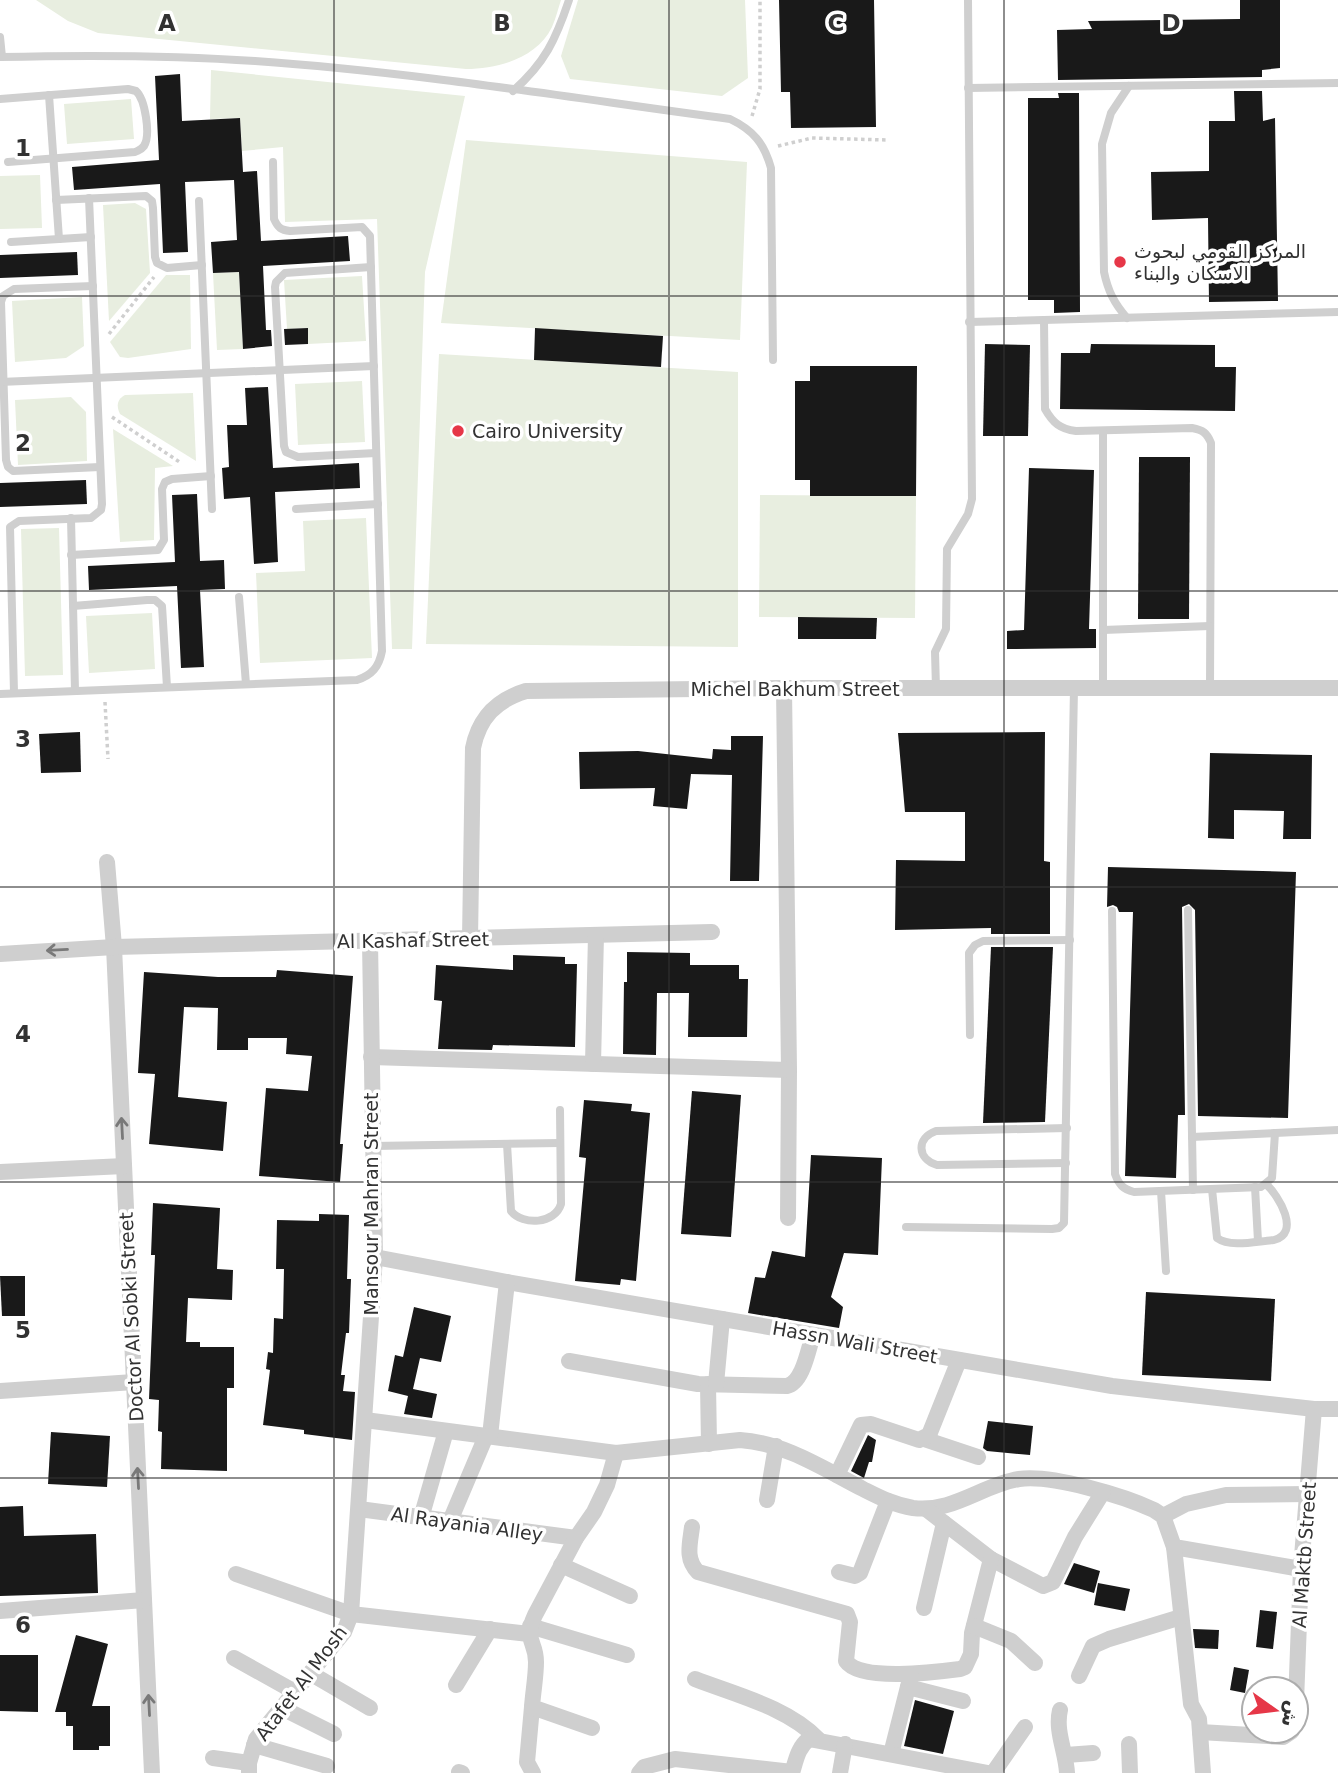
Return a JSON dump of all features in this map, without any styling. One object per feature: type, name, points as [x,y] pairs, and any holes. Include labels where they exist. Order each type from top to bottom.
[{"type":"street","points":[[784,688],[789,1070],[788,1218]]},
{"type":"street","name":"Michel Bakhum Street","points":[[470,939],[473,748],[482,722],[500,702],[512,695],[539,690],[1338,688]]},
{"type":"street","name":"Doctor Al Sobki Street","points":[[107,862],[114,947],[152,1773]]},
{"type":"street","name":"Al Kashaf Street","points":[[0,954],[114,947],[712,932]]},
{"type":"street","points":[[593,1064],[596,935]]},
{"type":"street","name":"Mansour Mahran Street","points":[[359,1509],[375,1256],[370,941]]},
{"type":"street","points":[[372,1057],[789,1070]]},
{"type":"street","points":[[0,1172],[124,1166]]},
{"type":"street","name":"Hassn Wali Street","points":[[375,1256],[722,1320],[1112,1386],[1314,1409],[1338,1409]]},
{"type":"street","points":[[450,1521],[488,1436],[507,1282]]},
{"type":"street","points":[[709,1444],[712,1384],[722,1320]]},
{"type":"street","points":[[569,1361],[712,1384],[792,1385],[798,1380],[813,1335]]},
{"type":"street","points":[[924,1439],[929,1435],[959,1360]]},
{"type":"street","points":[[0,1391],[134,1382]]},
{"type":"street","name":"Al Maktb Street","points":[[1297,1675],[1301,1569],[1314,1409]]},
{"type":"street","points":[[365,1420],[616,1453],[740,1440],[760,1441],[776,1446],[888,1501],[926,1509],[961,1502],[1021,1478],[1038,1478],[1143,1504],[1163,1516],[1174,1547],[1191,1704],[1199,1719],[1203,1773]]},
{"type":"street","points":[[837,1475],[861,1425],[870,1424],[978,1457]]},
{"type":"street","points":[[421,1518],[446,1431]]},
{"type":"street","points":[[767,1500],[776,1446]]},
{"type":"street","points":[[533,1773],[527,1762],[536,1664],[529,1630],[561,1565],[594,1512],[607,1485],[616,1453]]},
{"type":"street","points":[[926,1509],[991,1559],[1038,1584],[1048,1585],[1053,1582],[1076,1536],[1103,1492]]},
{"type":"street","points":[[1163,1516],[1186,1504],[1226,1495],[1307,1494]]},
{"type":"street","points":[[839,1572],[855,1576],[860,1573],[888,1501]]},
{"type":"street","name":"Al Rayania Alley","points":[[359,1509],[576,1538]]},
{"type":"street","name":"Atafet Al Mosh","points":[[249,1768],[254,1745],[344,1632],[351,1614],[359,1509]]},
{"type":"street","points":[[924,1608],[944,1523]]},
{"type":"street","points":[[692,1527],[688,1553],[691,1565],[698,1572],[843,1612],[850,1617],[846,1661],[848,1665],[910,1681],[963,1701]]},
{"type":"street","points":[[1174,1547],[1301,1569]]},
{"type":"street","points":[[910,1681],[964,1667],[971,1654],[974,1626],[991,1559]]},
{"type":"street","points":[[561,1565],[630,1596]]},
{"type":"street","points":[[236,1574],[351,1614],[490,1629],[529,1630],[628,1655]]},
{"type":"street","points":[[0,1611],[144,1600]]},
{"type":"street","points":[[1079,1676],[1093,1646],[1181,1617]]},
{"type":"street","points":[[974,1626],[1011,1641],[1035,1662]]},
{"type":"street","points":[[456,1685],[490,1629]]},
{"type":"street","points":[[234,1658],[295,1692]]},
{"type":"street","points":[[310,1673],[370,1708]]},
{"type":"street","points":[[695,1679],[775,1710],[804,1725],[818,1739]]},
{"type":"street","points":[[891,1754],[910,1681]]},
{"type":"street","points":[[532,1707],[592,1728]]},
{"type":"street","points":[[282,1708],[334,1734]]},
{"type":"street","points":[[1060,1710],[1058,1725],[1066,1755],[1066,1773]]},
{"type":"street","points":[[639,1773],[644,1767],[675,1759],[792,1772],[803,1743],[818,1739],[952,1770],[990,1773],[1024,1727]]},
{"type":"street","points":[[1200,1732],[1240,1734]]},
{"type":"street","points":[[840,1773],[845,1744]]},
{"type":"street","points":[[1129,1744],[1130,1773]]},
{"type":"street","points":[[254,1745],[327,1766]]},
{"type":"street","points":[[1066,1755],[1093,1753]]},
{"type":"street","points":[[214,1758],[249,1768]]},
{"type":"lane","points":[[513,91],[538,66],[551,48],[569,0]]},
{"type":"lane","points":[[936,689],[935,652],[942,641],[947,617],[947,549],[968,514],[972,499],[968,0]]},
{"type":"lane","points":[[0,37],[1,57],[154,56],[257,61],[450,80],[513,91],[730,119],[745,126],[758,137],[771,168],[773,360]]},
{"type":"lane","points":[[968,88],[1338,83]]},
{"type":"lane","points":[[1127,317],[1115,304],[1104,272],[1102,144],[1111,113],[1129,86]]},
{"type":"lane","points":[[0,99],[128,89],[136,91],[144,103],[145,144],[135,152],[8,162]]},
{"type":"lane","points":[[49,95],[59,239]]},
{"type":"lane","points":[[0,694],[357,680],[367,677],[375,670],[382,651],[370,236],[362,227],[283,230],[277,226],[274,219],[273,162]]},
{"type":"lane","points":[[57,200],[146,196],[152,201],[155,257],[162,267],[202,264]]},
{"type":"lane","points":[[14,694],[9,527],[19,521],[91,518],[101,510],[89,198]]},
{"type":"lane","points":[[199,201],[206,373],[206,476],[212,509]]},
{"type":"lane","points":[[11,242],[92,237]]},
{"type":"lane","points":[[371,267],[285,273],[275,288],[286,452],[298,457],[376,453]]},
{"type":"lane","points":[[93,286],[14,289],[3,296],[2,382],[8,467],[20,472],[100,467]]},
{"type":"lane","points":[[969,322],[1338,312]]},
{"type":"lane","points":[[1044,320],[1045,409],[1051,421],[1062,429],[1103,431],[1192,428],[1201,429],[1208,435],[1211,443],[1210,688]]},
{"type":"lane","points":[[2,382],[374,366]]},
{"type":"lane","points":[[1103,431],[1103,688]]},
{"type":"lane","points":[[71,555],[158,550],[164,540],[163,485],[172,479],[206,476]]},
{"type":"lane","points":[[296,509],[378,504]]},
{"type":"lane","points":[[71,519],[75,691]]},
{"type":"lane","points":[[239,597],[246,684]]},
{"type":"lane","points":[[73,606],[147,600],[155,600],[162,606],[167,687]]},
{"type":"lane","points":[[1103,630],[1210,626]]},
{"type":"lane","points":[[906,1227],[1059,1228],[1064,1223],[1074,688]]},
{"type":"lane","points":[[1188,910],[1193,1190]]},
{"type":"lane","points":[[1112,911],[1115,1174],[1118,1184],[1125,1190],[1134,1192],[1255,1187],[1266,1184],[1272,1178],[1274,1169],[1275,1133]]},
{"type":"lane","points":[[970,1035],[969,953],[975,945],[983,941],[1070,940]]},
{"type":"lane","points":[[507,1144],[511,1211],[516,1218],[524,1220],[549,1219],[559,1211],[561,1204],[560,1110]]},
{"type":"lane","points":[[1066,1163],[937,1165],[922,1157],[920,1148],[922,1140],[936,1131],[1067,1128]]},
{"type":"lane","points":[[1192,1137],[1338,1130]]},
{"type":"lane","points":[[373,1146],[560,1143]]},
{"type":"lane","points":[[1212,1189],[1214,1230],[1217,1238],[1223,1242],[1258,1241],[1280,1238],[1285,1233],[1285,1213],[1281,1202],[1266,1184]]},
{"type":"lane","points":[[1255,1187],[1258,1241]]},
{"type":"lane","points":[[1161,1191],[1166,1271]]},
{"type":"path","points":[[745,126],[755,109],[760,89],[760,0]]},
{"type":"path","points":[[766,152],[800,139],[887,139]]},
{"type":"path","points":[[96,342],[112,331],[162,267]]},
{"type":"path","points":[[99,408],[206,476]]},
{"type":"path","points":[[104,690],[108,759]]},
{"type":"shaded area","points":[[36,0],[561,0],[552,27],[537,47],[503,64],[466,69],[98,33],[68,21]]},
{"type":"shaded area","points":[[578,0],[745,0],[748,78],[722,96],[570,79],[561,56]]},
{"type":"shaded area","points":[[211,70],[465,96],[425,272],[412,649],[392,649],[377,219],[285,222],[283,147],[242,151],[240,118],[210,119]]},
{"type":"shaded area","points":[[131,99],[134,139],[67,144],[64,104]]},
{"type":"shaded area","points":[[466,140],[747,162],[740,340],[441,323]]},
{"type":"shaded area","points":[[40,175],[42,228],[0,229],[0,176]]},
{"type":"shaded area","points":[[135,203],[146,209],[150,273],[109,321],[103,205]]},
{"type":"shaded area","points":[[239,272],[243,349],[217,350],[213,273]]},
{"type":"shaded area","points":[[166,275],[190,275],[191,349],[120,357],[110,342]]},
{"type":"shaded area","points":[[362,276],[366,341],[308,344],[307,328],[287,329],[284,280]]},
{"type":"shaded area","points":[[82,297],[84,346],[66,358],[15,362],[12,301]]},
{"type":"shaded area","points":[[439,354],[738,372],[738,647],[426,644]]},
{"type":"shaded area","points":[[362,381],[365,442],[298,445],[295,384]]},
{"type":"shaded area","points":[[193,393],[196,461],[120,414],[118,408],[119,401],[125,395]]},
{"type":"shaded area","points":[[71,397],[86,412],[87,461],[18,465],[15,400]]},
{"type":"shaded area","points":[[113,429],[173,466],[155,468],[154,540],[120,542]]},
{"type":"shaded area","points":[[760,495],[916,496],[915,618],[759,617]]},
{"type":"shaded area","points":[[366,518],[372,658],[260,663],[256,573],[305,571],[303,521]]},
{"type":"shaded area","points":[[59,528],[63,675],[25,676],[21,529]]},
{"type":"shaded area","points":[[152,613],[155,669],[89,673],[86,616]]},
{"type":"building","points":[[779,0],[874,0],[876,127],[791,128],[790,92],[781,92]]},
{"type":"building","points":[[1240,0],[1280,0],[1280,68],[1262,70],[1262,77],[1058,80],[1057,30],[1092,29],[1088,21],[1240,19]]},
{"type":"building","points":[[180,74],[182,121],[240,118],[243,172],[257,171],[261,241],[348,236],[350,261],[263,266],[266,330],[271,330],[272,346],[243,349],[239,272],[213,273],[211,242],[237,240],[234,180],[185,182],[188,252],[163,253],[160,184],[74,190],[72,167],[159,160],[155,76]]},
{"type":"building","points":[[1234,91],[1262,91],[1263,121],[1275,118],[1278,301],[1209,302],[1208,218],[1152,220],[1151,172],[1209,171],[1209,121],[1235,121]]},
{"type":"building","points":[[1058,93],[1079,93],[1080,312],[1054,313],[1054,300],[1028,300],[1028,98],[1059,98]]},
{"type":"building","points":[[77,252],[78,275],[0,278],[0,255]]},
{"type":"building","points":[[308,328],[308,344],[285,345],[284,329]]},
{"type":"building","points":[[535,328],[663,336],[661,367],[534,360]]},
{"type":"building","points":[[985,344],[1030,345],[1028,436],[983,436]]},
{"type":"building","points":[[1091,344],[1215,345],[1215,367],[1236,367],[1235,411],[1060,409],[1061,353],[1090,353]]},
{"type":"building","points":[[810,366],[917,366],[916,496],[810,496],[810,480],[795,480],[795,381],[810,381]]},
{"type":"building","points":[[268,387],[273,468],[359,463],[360,488],[275,492],[278,562],[254,564],[250,497],[224,499],[222,468],[229,467],[227,425],[247,425],[245,388]]},
{"type":"building","points":[[1139,457],[1190,457],[1189,619],[1138,619]]},
{"type":"building","points":[[1029,468],[1094,470],[1089,629],[1096,629],[1096,648],[1007,649],[1007,631],[1024,630]]},
{"type":"building","points":[[86,480],[87,504],[0,507],[0,483]]},
{"type":"building","points":[[197,494],[200,561],[224,560],[225,589],[200,590],[204,667],[181,668],[177,586],[89,590],[88,566],[175,562],[172,495]]},
{"type":"building","points":[[798,617],[877,618],[876,639],[798,639]]},
{"type":"building","points":[[80,732],[81,772],[41,773],[39,734]]},
{"type":"building","points":[[1045,732],[1044,861],[1050,862],[1050,934],[991,934],[991,928],[895,930],[896,860],[965,861],[965,812],[905,812],[898,733]]},
{"type":"building","points":[[731,736],[763,736],[759,881],[730,881],[732,775],[691,774],[687,809],[653,806],[655,788],[580,789],[579,752],[638,751],[712,759],[713,749],[731,750]]},
{"type":"building","points":[[1210,753],[1312,755],[1311,839],[1283,839],[1284,811],[1234,810],[1234,839],[1208,838]]},
{"type":"building","points":[[1108,867],[1296,872],[1288,1118],[1198,1116],[1195,910],[1189,904],[1182,907],[1185,1115],[1178,1115],[1176,1178],[1125,1176],[1133,912],[1119,912],[1113,905],[1107,907]]},
{"type":"building","points":[[991,947],[1053,947],[1045,1122],[983,1123]]},
{"type":"building","points":[[627,952],[690,953],[690,965],[739,965],[739,979],[748,979],[747,1037],[688,1037],[689,993],[657,993],[656,1055],[623,1054]]},
{"type":"building","points":[[513,955],[565,957],[565,964],[577,964],[575,1047],[493,1045],[492,1050],[438,1049],[442,1001],[434,1000],[436,965],[513,970]]},
{"type":"building","points":[[277,970],[353,976],[340,1144],[343,1144],[340,1182],[259,1176],[266,1088],[308,1091],[312,1056],[286,1054],[287,1038],[248,1038],[248,1050],[217,1050],[218,1008],[184,1007],[178,1097],[227,1102],[223,1151],[149,1144],[155,1074],[138,1073],[144,972],[218,977],[276,977]]},
{"type":"building","points":[[692,1091],[741,1095],[731,1237],[681,1234]]},
{"type":"building","points":[[584,1100],[632,1104],[631,1111],[650,1113],[636,1281],[621,1279],[620,1285],[575,1281],[586,1158],[579,1157]]},
{"type":"building","points":[[811,1155],[882,1158],[878,1255],[844,1253],[831,1297],[843,1307],[839,1328],[748,1313],[755,1277],[765,1278],[772,1251],[805,1257]]},
{"type":"building","points":[[153,1203],[220,1208],[217,1269],[233,1270],[232,1300],[188,1298],[186,1342],[200,1342],[200,1347],[234,1347],[234,1388],[227,1388],[227,1471],[161,1469],[159,1400],[149,1399],[155,1255],[151,1255]]},
{"type":"building","points":[[319,1214],[349,1215],[349,1333],[346,1333],[341,1375],[345,1375],[343,1391],[355,1392],[352,1440],[263,1425],[270,1370],[266,1369],[268,1352],[273,1353],[274,1318],[283,1319],[284,1269],[276,1269],[277,1220],[319,1221]]},
{"type":"building","points":[[0,1276],[25,1276],[25,1316],[2,1316]]},
{"type":"building","points":[[1146,1292],[1275,1299],[1271,1381],[1142,1375]]},
{"type":"building","points":[[414,1307],[451,1316],[441,1362],[420,1358],[413,1389],[437,1394],[432,1418],[404,1414],[408,1396],[388,1391],[395,1355],[403,1357]]},
{"type":"building","points":[[988,1421],[1033,1426],[1030,1455],[987,1451],[983,1448]]},
{"type":"building","points":[[51,1432],[110,1436],[107,1487],[48,1484]]},
{"type":"building","points":[[868,1435],[876,1440],[872,1462],[869,1462],[864,1478],[851,1471]]},
{"type":"building","points":[[23,1506],[24,1536],[96,1534],[98,1593],[0,1596],[0,1507]]},
{"type":"building","points":[[1074,1563],[1100,1571],[1094,1593],[1064,1584]]},
{"type":"building","points":[[1098,1583],[1130,1589],[1125,1611],[1094,1605]]},
{"type":"building","points":[[1260,1610],[1277,1612],[1273,1649],[1256,1647]]},
{"type":"building","points":[[1193,1629],[1219,1630],[1218,1649],[1195,1648]]},
{"type":"building","points":[[76,1635],[108,1644],[92,1706],[110,1706],[110,1746],[99,1746],[99,1750],[73,1750],[73,1726],[66,1726],[66,1712],[55,1712]]},
{"type":"building","points":[[0,1655],[38,1655],[38,1712],[0,1711]]},
{"type":"building","points":[[1234,1667],[1249,1670],[1248,1675],[1240,1675],[1240,1692],[1230,1690]]},
{"type":"building","points":[[915,1700],[954,1711],[943,1754],[904,1746]]},
{"type":"place","name":"المركز القومي لبحوث الاسكان والبناء","points":[[1120,262]]},
{"type":"place","name":"Cairo University","points":[[458,431]]}]
